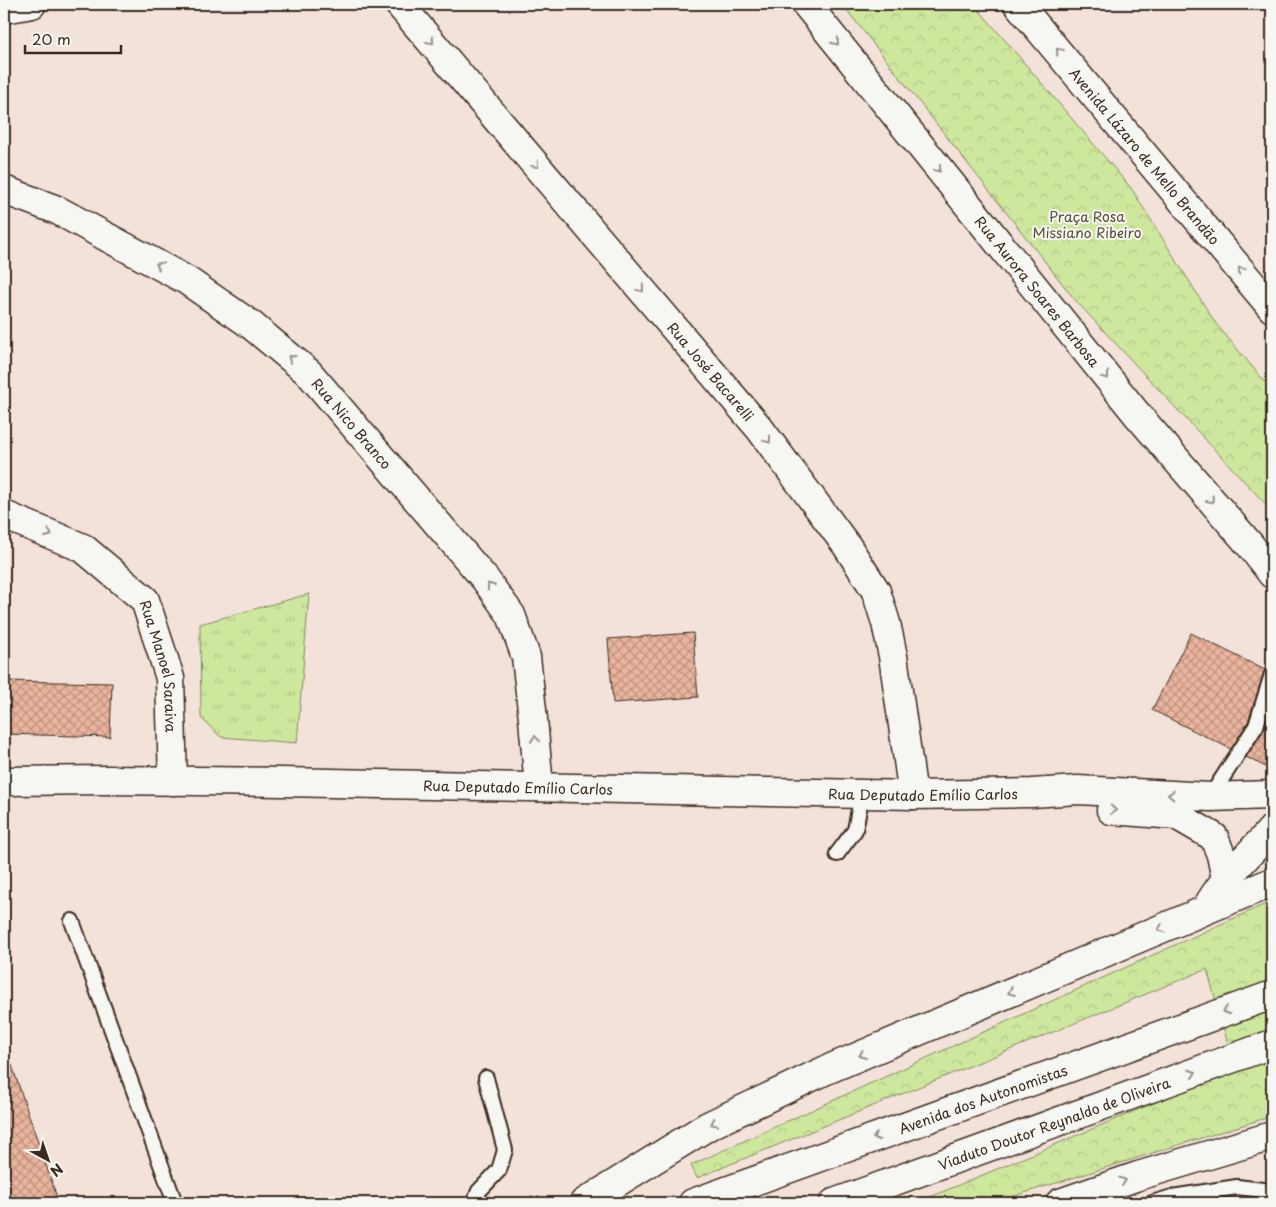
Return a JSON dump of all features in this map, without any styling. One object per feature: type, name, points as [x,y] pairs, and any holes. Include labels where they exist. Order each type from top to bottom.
[{"type":"street","points":[[4,8],[32,4]]},
{"type":"street","name":"Rua José Bacarelli","points":[[399,4],[760,429],[847,546],[876,591],[886,623],[893,656],[913,795]]},
{"type":"street","name":"Rua Aurora Soares Barbosa","points":[[806,4],[1136,413],[1261,547],[1272,574]]},
{"type":"street","name":"Avenida Lázaro de Mello Brandão","points":[[1018,4],[1272,308]]},
{"type":"street","name":"Rua Nico Branco","points":[[4,190],[57,210],[186,280],[250,324],[309,373],[485,579],[511,614],[526,657],[539,787]]},
{"type":"street","name":"Rua Manoel Saraiva","points":[[4,515],[83,548],[145,600],[170,678],[173,781]]},
{"type":"street","name":"Rua Deputado Emílio Carlos","points":[[4,781],[173,781],[913,795],[1032,793],[1078,790],[1210,797],[1272,795]]},
{"type":"street","name":"Rua Deputado Emílio Carlos","points":[[1032,793],[1079,808],[1176,815],[1214,837],[1221,856],[1226,879]]},
{"type":"street","points":[[1206,909],[1226,879],[1272,828]]},
{"type":"street","points":[[584,1203],[708,1126],[824,1071],[1272,882]]},
{"type":"street","name":"Avenida dos Autonomistas","points":[[692,1203],[1272,995]]},
{"type":"street","name":"Viaduto Doutor Reynaldo de Oliveira","points":[[834,1203],[1272,1044]]},
{"type":"street","points":[[1060,1203],[1138,1176],[1272,1136]]},
{"type":"lane","points":[[1210,797],[1256,726],[1272,674]]},
{"type":"lane","points":[[836,854],[854,830],[862,794]]},
{"type":"lane","points":[[72,921],[175,1203]]},
{"type":"lane","points":[[474,1203],[479,1191],[499,1170],[505,1150],[486,1078]]},
{"type":"lane","points":[[1152,1203],[1172,1197],[1237,1187],[1272,1190]]},
{"type":"green space","name":"Praça Rosa Missiano Ribeiro","points":[[842,4],[974,4],[1131,188],[1216,324],[1272,390],[1272,511],[1076,301]]},
{"type":"green space","points":[[309,594],[297,743],[221,737],[201,718],[200,624]]},
{"type":"green space","points":[[1272,901],[1272,1116],[992,1203],[916,1203],[1235,1069],[1207,969],[697,1178],[691,1165]]},
{"type":"building","points":[[693,633],[698,697],[613,703],[608,639]]},
{"type":"building","points":[[1191,633],[1265,670],[1248,722],[1231,749],[1152,710]]},
{"type":"building","points":[[4,681],[112,683],[110,737],[4,734]]},
{"type":"building","points":[[1272,703],[1272,770],[1246,757],[1263,731]]},
{"type":"building","points":[[8,1054],[59,1203],[4,1203],[4,1055]]}]
